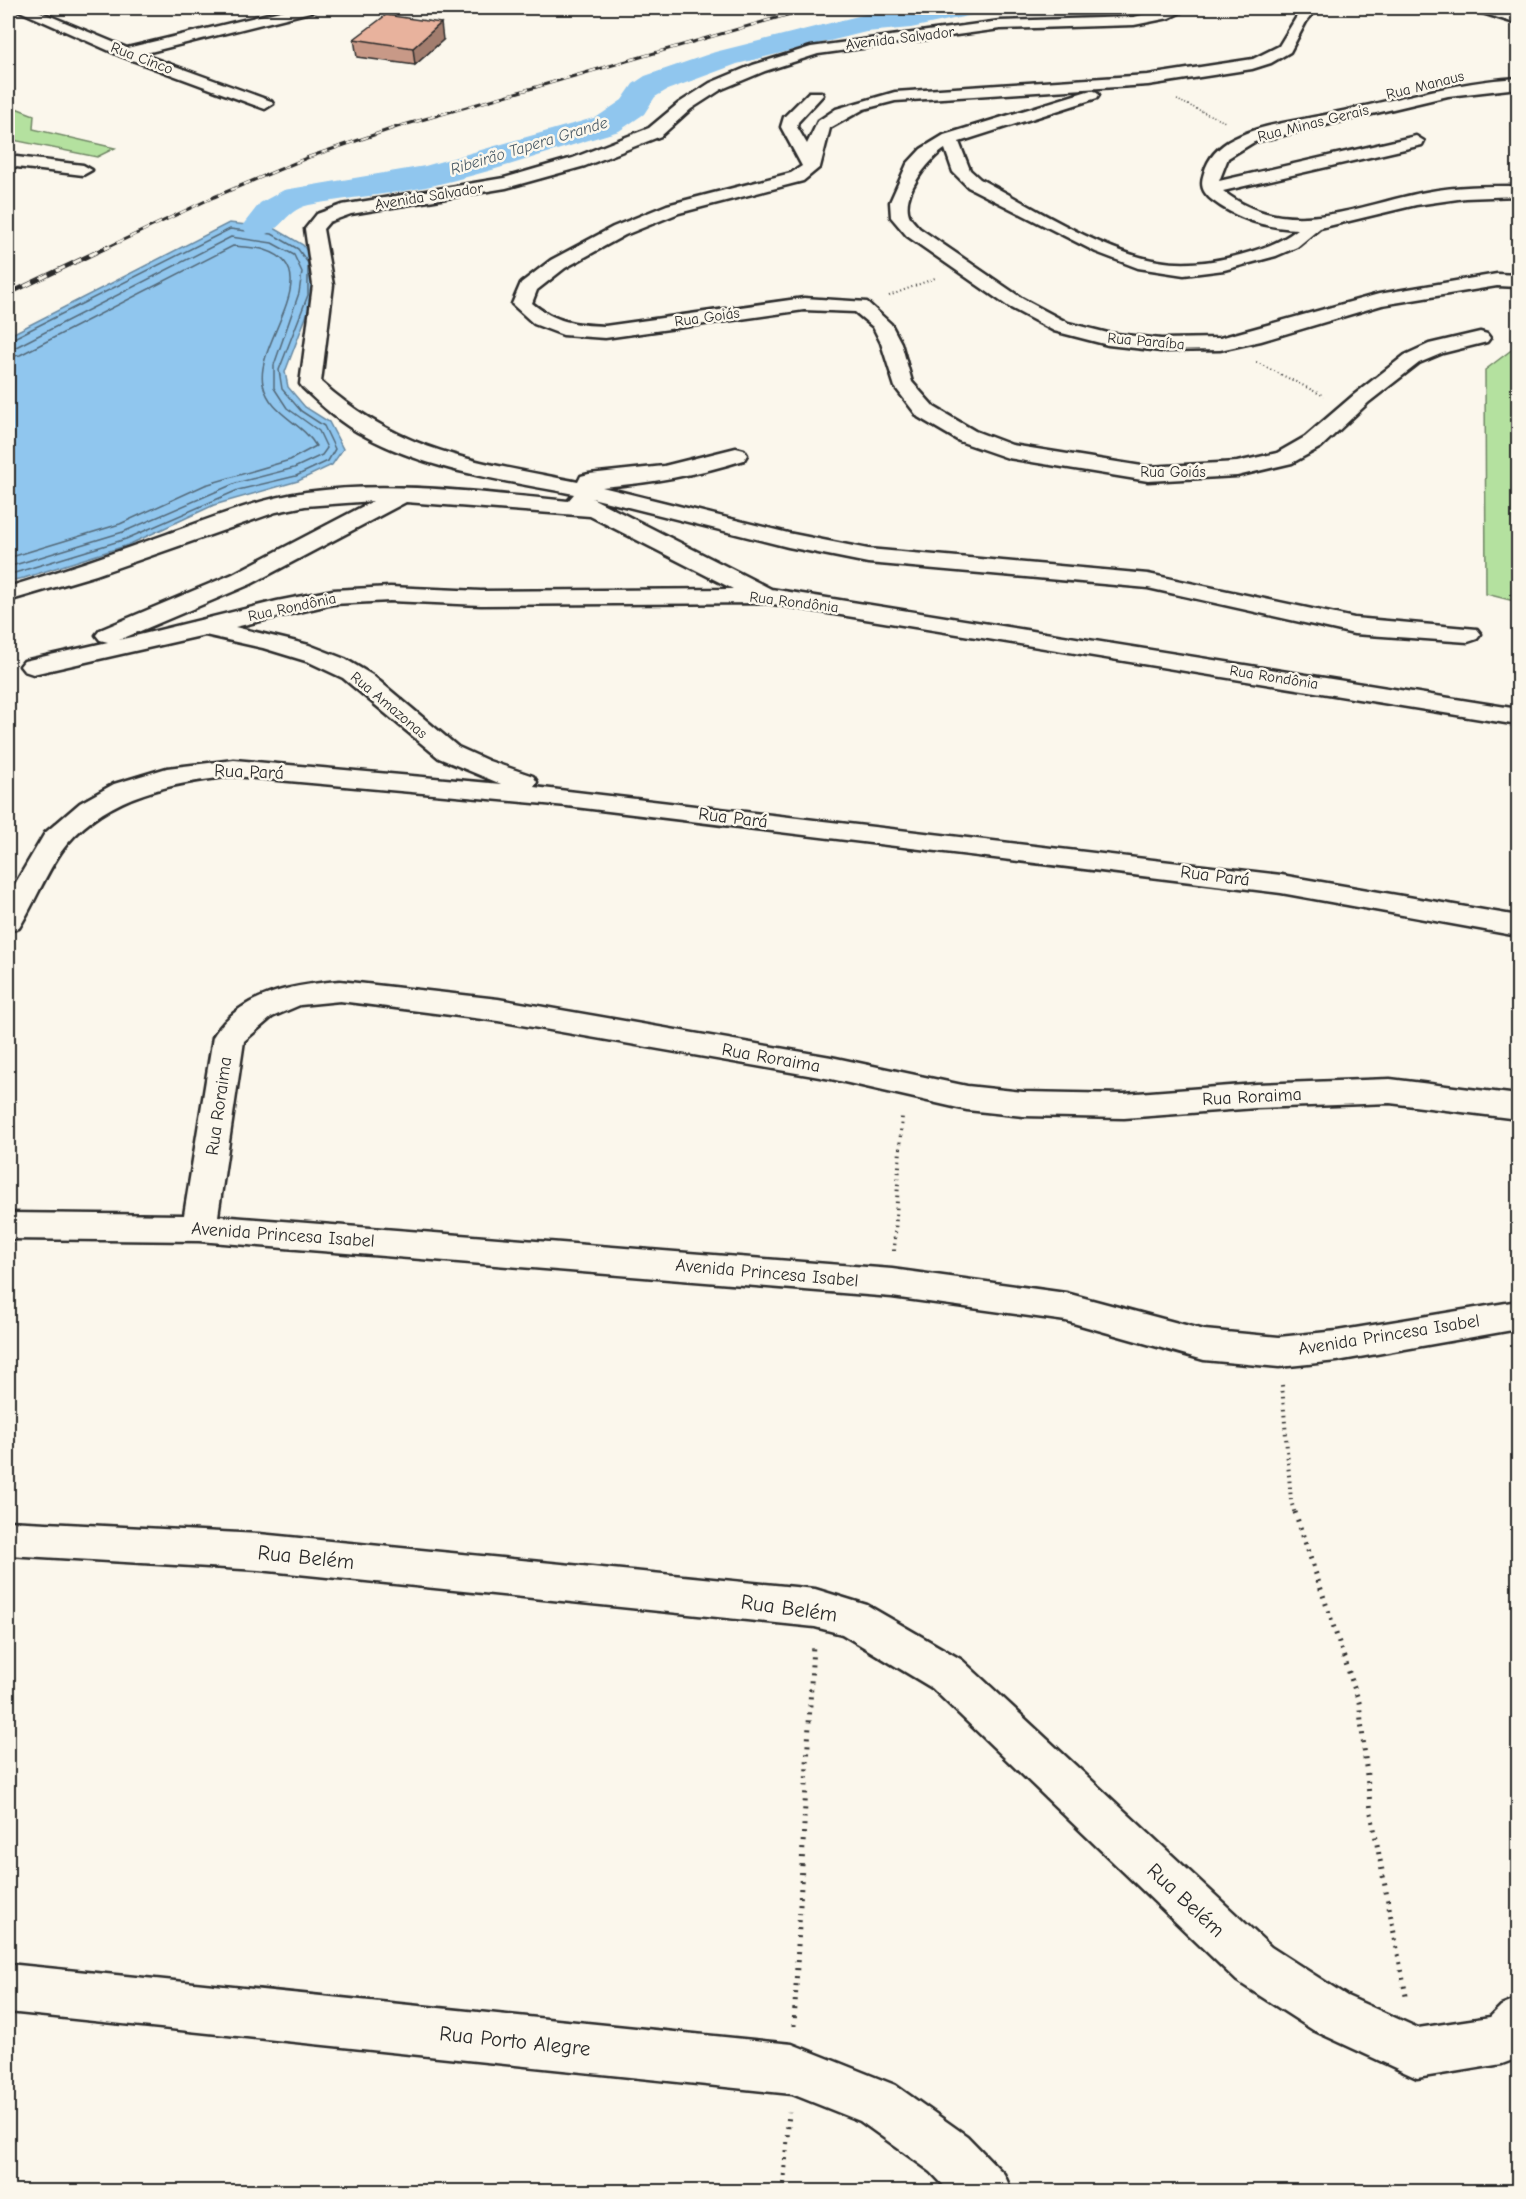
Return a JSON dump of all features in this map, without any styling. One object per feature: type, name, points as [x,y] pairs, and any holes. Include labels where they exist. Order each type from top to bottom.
[{"type":"street","name":"Rua Cinco","points":[[20,8],[126,53],[265,104]]},
{"type":"street","points":[[253,8],[280,17]]},
{"type":"street","points":[[126,53],[280,17],[309,8]]},
{"type":"street","name":"Avenida Salvador","points":[[766,596],[595,510],[555,483],[418,454],[371,433],[330,405],[310,384],[324,285],[314,230],[323,218],[348,209],[506,183],[579,162],[655,132],[685,106],[716,86],[759,68],[816,50],[1000,25],[1134,21],[1164,15],[1182,8]]},
{"type":"street","points":[[811,167],[814,148],[826,121],[857,107],[919,93],[1174,78],[1264,61],[1288,48],[1302,14],[1310,8]]},
{"type":"street","points":[[1481,8],[1518,20]]},
{"type":"street","points":[[1513,8],[1518,10]]},
{"type":"street","name":"Rua Manaus","points":[[1337,118],[1384,95],[1424,84],[1478,73],[1518,69]]},
{"type":"street","name":"Rua Paraíba","points":[[1135,81],[950,140],[927,153],[916,164],[899,202],[900,217],[913,232],[964,268],[1016,303],[1061,327],[1108,339],[1161,345],[1220,344],[1254,337],[1379,300],[1497,280],[1518,281]]},
{"type":"street","name":"Rua Minas Gerais","points":[[1210,188],[1216,164],[1226,150],[1255,136],[1417,97],[1471,87],[1518,83]]},
{"type":"street","points":[[811,167],[789,127],[790,122],[815,94]]},
{"type":"street","points":[[950,140],[962,172],[974,183],[1108,250],[1146,265],[1190,269],[1242,261],[1290,246],[1313,225]]},
{"type":"street","points":[[1416,141],[1210,188],[1218,198],[1259,218],[1285,225],[1313,225],[1378,212],[1414,200],[1461,194],[1518,191]]},
{"type":"street","points":[[8,161],[83,170]]},
{"type":"street","name":"Rua Goiás","points":[[811,167],[797,177],[774,185],[673,209],[618,231],[558,264],[528,287],[522,304],[541,320],[570,331],[605,332],[804,304],[860,306],[881,324],[891,343],[902,382],[926,412],[967,436],[1008,451],[1148,474],[1183,474],[1237,469],[1284,458],[1304,447],[1412,359],[1436,348],[1480,338]]},
{"type":"street","points":[[555,483],[673,473],[700,468],[736,455]]},
{"type":"street","points":[[555,483],[662,507],[767,537],[841,551],[907,561],[1122,577],[1355,626],[1468,634]]},
{"type":"street","points":[[8,594],[86,572],[260,508],[341,495],[402,495],[595,510]]},
{"type":"street","name":"Rua Rondônia","points":[[8,675],[242,579],[402,495]]},
{"type":"street","name":"Rua Rondônia","points":[[33,666],[333,597],[390,594],[481,598],[766,596],[1518,717]]},
{"type":"street","name":"Rua Amazonas","points":[[205,628],[289,648],[322,659],[352,673],[441,748],[482,768],[567,798]]},
{"type":"street","name":"Rua Pará","points":[[8,921],[55,839],[90,809],[124,790],[177,774],[234,768],[567,798],[1281,884],[1518,926]]},
{"type":"street","name":"Rua Roraima","points":[[199,1228],[229,1037],[261,1009],[295,995],[340,991],[498,1010],[831,1068],[967,1098],[1023,1104],[1124,1106],[1256,1096],[1389,1091],[1518,1107]]},
{"type":"street","name":"Avenida Princesa Isabel","points":[[8,1226],[199,1228],[892,1283],[1066,1307],[1204,1345],[1279,1352],[1337,1346],[1518,1315]]},
{"type":"street","name":"Rua Belém","points":[[8,1538],[259,1552],[814,1608],[852,1618],[947,1674],[1254,1964],[1330,2013],[1417,2053]]},
{"type":"street","name":"Rua Porto Alegre","points":[[8,1988],[792,2069],[877,2103],[949,2154],[986,2192]]},
{"type":"street","points":[[1417,2053],[1502,2040],[1518,2023]]},
{"type":"path","points":[[1135,81],[1255,136]]},
{"type":"path","points":[[860,306],[964,268]]},
{"type":"path","points":[[1220,344],[1351,410]]},
{"type":"path","points":[[892,1283],[903,1084]]},
{"type":"path","points":[[1279,1352],[1291,1501],[1359,1702],[1371,1813],[1417,2053]]},
{"type":"path","points":[[783,2192],[792,2069],[814,1608]]},
{"type":"green space","points":[[8,105],[34,115],[33,129],[115,148],[97,157],[8,139]]},
{"type":"green space","points":[[1518,345],[1518,602],[1486,594],[1485,370]]},
{"type":"water","points":[[229,223],[274,228],[303,245],[314,261],[314,296],[285,372],[288,387],[305,407],[329,422],[343,449],[332,465],[298,481],[214,505],[128,545],[8,581],[8,336]]},
{"type":"building","points":[[386,15],[441,23],[413,48],[354,39]]},
{"type":"waterway","name":"Ribeirão Tapera Grande","points":[[260,226],[272,210],[296,197],[429,176],[608,124],[633,107],[644,91],[656,83],[726,58],[866,23],[911,19],[967,8]]},
{"type":"railway","points":[[104,249],[214,197],[309,157],[397,127],[811,8]]},
{"type":"railway","points":[[8,294],[107,247]]}]
